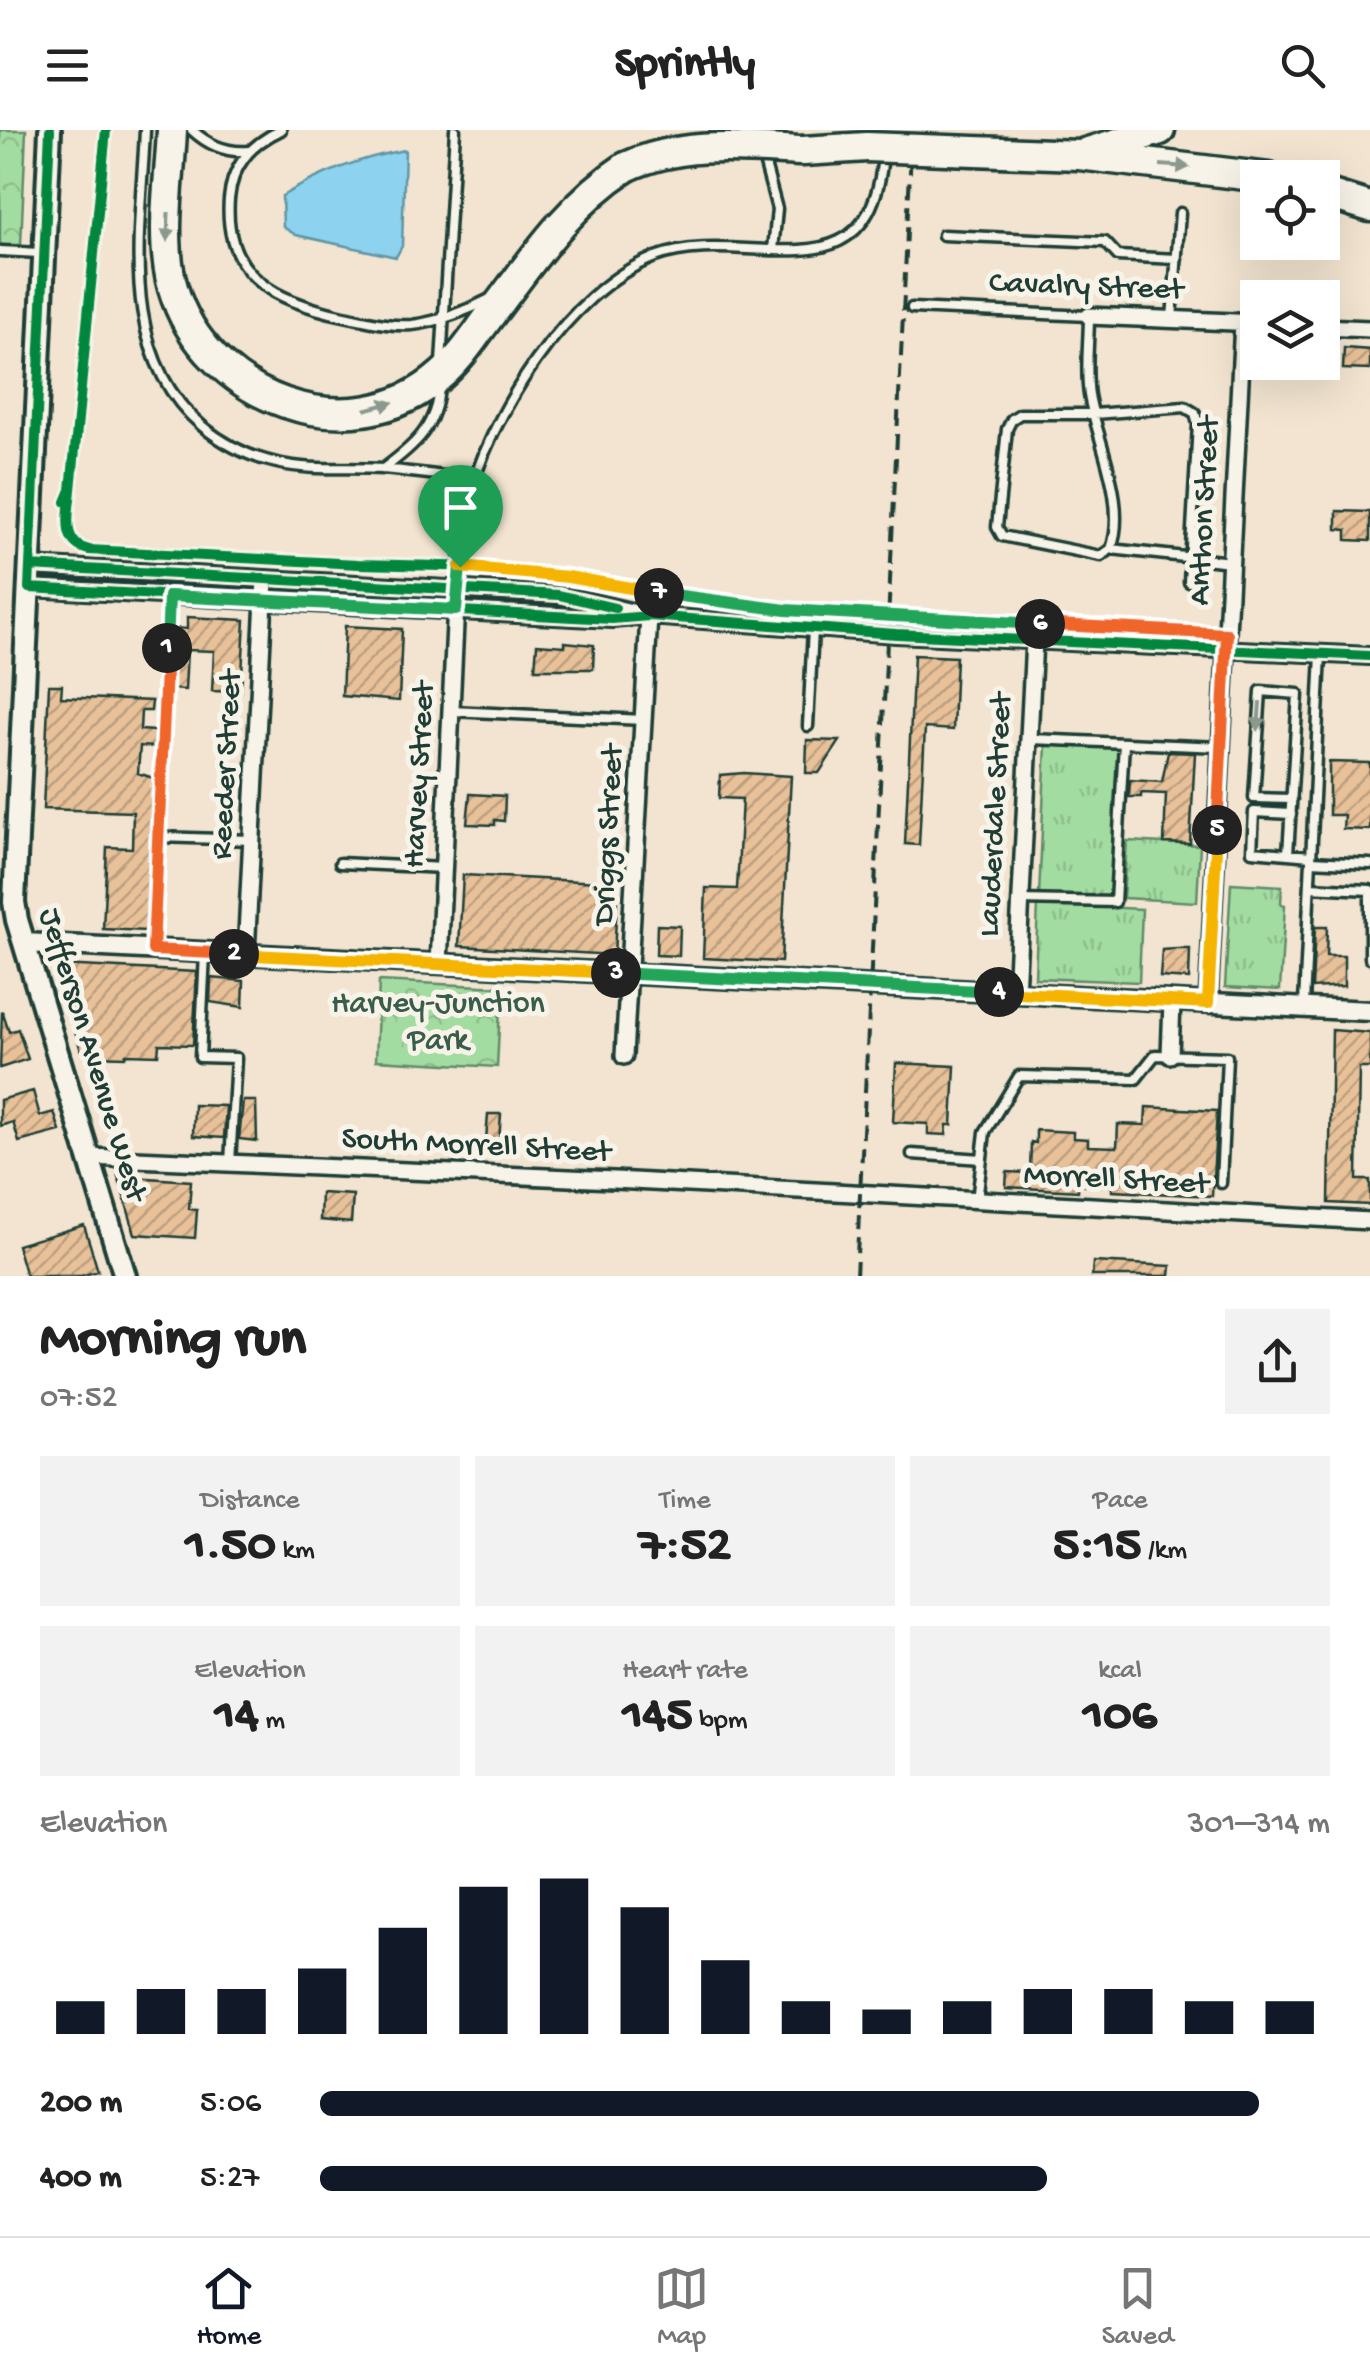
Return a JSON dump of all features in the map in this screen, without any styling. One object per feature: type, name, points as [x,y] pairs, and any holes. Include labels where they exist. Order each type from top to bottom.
[{"type":"highway","points":[[172,130],[168,249],[171,281],[186,323],[222,368],[253,390],[276,401],[340,412],[392,403],[440,376],[464,351],[576,206],[626,166],[686,148],[817,151],[876,139]]},
{"type":"highway","points":[[815,130],[1240,175]]},
{"type":"highway","points":[[1079,156],[1160,130]]},
{"type":"highway","points":[[1340,198],[1370,208]]},
{"type":"main road","name":"Jefferson Avenue West","points":[[50,130],[14,885],[16,920],[126,1276]]},
{"type":"street","name":"Cavalry Street","points":[[1089,316],[1240,322]]},
{"type":"street","points":[[1340,328],[1370,329]]},
{"type":"street","name":"Anthon Street","points":[[1208,1003],[1231,562],[1245,380]]},
{"type":"street","points":[[30,577],[265,579],[559,594],[649,616]]},
{"type":"street","points":[[30,577],[169,596],[612,619],[649,616],[1370,656]]},
{"type":"street","name":"Reeder Street","points":[[246,954],[265,579]]},
{"type":"street","name":"Harvey Street","points":[[439,964],[457,589]]},
{"type":"street","name":"Driggs Street","points":[[624,1056],[649,616]]},
{"type":"street","name":"Lauderdale Street","points":[[1016,993],[1034,640]]},
{"type":"street","points":[[24,943],[1370,1011]]},
{"type":"street","points":[[1170,1055],[1172,1002]]},
{"type":"street","name":"South Morrell Street","points":[[90,1157],[614,1180],[860,1196]]},
{"type":"street","name":"Morrell Street","points":[[860,1196],[1370,1221]]},
{"type":"lane","points":[[146,130],[139,283],[142,318],[154,360],[176,398],[208,430],[254,457],[290,466],[383,469],[475,480]]},
{"type":"lane","points":[[192,130],[218,146],[249,151]]},
{"type":"lane","points":[[281,130],[249,151],[237,166],[231,185],[228,226],[241,260],[262,285],[303,306],[364,320],[410,325],[487,300],[519,278]]},
{"type":"lane","points":[[383,469],[426,432],[436,412],[446,316],[455,130]]},
{"type":"lane","points":[[747,132],[772,179],[776,208],[773,250]]},
{"type":"lane","points":[[457,589],[466,510],[498,422],[531,367],[584,306],[613,280],[652,258],[682,250],[726,246],[805,252],[823,248],[857,227],[878,194],[876,139]]},
{"type":"lane","points":[[1172,319],[1180,213]]},
{"type":"lane","points":[[943,235],[1105,242],[1118,256],[1177,258]]},
{"type":"lane","points":[[0,250],[44,253]]},
{"type":"lane","name":"Cavalry Street","points":[[912,308],[1089,316]]},
{"type":"lane","points":[[1089,316],[1088,391],[1109,462],[1115,522],[1111,550]]},
{"type":"lane","points":[[1189,582],[1190,559],[1198,424],[1195,414],[1185,407],[1094,414],[1020,414],[1012,420],[1007,430],[997,527],[1002,536],[1101,556],[1111,550],[1190,559],[1231,562]]},
{"type":"lane","points":[[153,950],[169,596]]},
{"type":"lane","points":[[808,726],[813,628]]},
{"type":"lane","points":[[1304,1008],[1322,654]]},
{"type":"lane","points":[[1288,854],[1292,799],[1298,694],[1261,692],[1254,798],[1292,799]]},
{"type":"lane","points":[[451,711],[644,720]]},
{"type":"lane","points":[[1029,739],[1221,747]]},
{"type":"lane","points":[[1020,900],[1115,902],[1124,743]]},
{"type":"lane","points":[[1291,814],[1254,812],[1252,851],[1370,864]]},
{"type":"lane","points":[[158,837],[252,840]]},
{"type":"lane","points":[[340,862],[444,868]]},
{"type":"lane","points":[[1310,887],[1370,890],[1370,958]]},
{"type":"lane","points":[[206,952],[200,1057],[236,1058],[230,1163]]},
{"type":"lane","points":[[977,1201],[985,1132],[1019,1076],[1136,1079],[1155,1055],[1227,1057],[1220,1183]]},
{"type":"lane","points":[[912,1154],[982,1159]]},
{"type":"green space","points":[[0,130],[26,130],[21,245],[0,245]]},
{"type":"green space","points":[[1046,744],[1119,747],[1112,898],[1039,895]]},
{"type":"green space","points":[[1127,841],[1200,845],[1197,902],[1123,898]]},
{"type":"green space","points":[[1231,883],[1282,886],[1281,904],[1285,905],[1280,990],[1225,987]]},
{"type":"green space","points":[[1038,904],[1142,909],[1139,982],[1035,978]]},
{"type":"green space","name":"Harvey-Junction Park","points":[[379,981],[501,987],[497,1067],[376,1060]]},
{"type":"water","points":[[405,150],[402,246],[396,257],[296,235],[283,227],[282,196],[342,167]]},
{"type":"building","points":[[1344,348],[1370,350],[1370,370],[1343,369]]},
{"type":"building","points":[[1337,511],[1370,512],[1370,541],[1347,540],[1347,530],[1337,529]]},
{"type":"building","points":[[187,617],[245,620],[241,692],[212,691],[214,651],[187,650],[185,690],[172,689],[175,628],[187,629]]},
{"type":"building","points":[[345,626],[402,629],[399,701],[342,696]]},
{"type":"building","points":[[565,642],[594,645],[593,669],[535,669],[537,644],[565,646]]},
{"type":"building","points":[[914,655],[956,657],[953,730],[925,728],[919,845],[905,844]]},
{"type":"building","points":[[49,685],[62,685],[61,697],[152,701],[151,711],[141,711],[140,730],[155,731],[154,747],[140,746],[138,773],[153,778],[146,931],[103,929],[107,847],[132,848],[133,812],[43,809]]},
{"type":"building","points":[[807,740],[840,741],[819,773],[806,773]]},
{"type":"building","points":[[1168,752],[1195,753],[1190,844],[1164,843],[1166,794],[1141,793],[1141,797],[1129,797],[1130,780],[1162,782]]},
{"type":"building","points":[[1329,762],[1370,763],[1370,830],[1343,829],[1344,815],[1329,815]]},
{"type":"building","points":[[720,775],[791,776],[781,962],[703,958],[706,888],[737,889],[742,799],[719,798]]},
{"type":"building","points":[[470,794],[505,796],[504,821],[495,820],[495,825],[467,824]]},
{"type":"building","points":[[463,875],[618,883],[614,955],[459,946]]},
{"type":"building","points":[[657,925],[680,926],[679,956],[656,955]]},
{"type":"building","points":[[1315,927],[1327,927],[1326,956],[1344,956],[1344,986],[1312,988]]},
{"type":"building","points":[[1190,949],[1189,979],[1160,977],[1162,950]]},
{"type":"building","points":[[61,965],[197,972],[193,1045],[159,1044],[158,1055],[125,1057],[93,1056],[93,1051],[81,1051],[57,970]]},
{"type":"building","points":[[211,978],[244,981],[243,1007],[210,1002]]},
{"type":"building","points":[[2,1011],[9,1032],[18,1029],[28,1059],[0,1068]]},
{"type":"building","points":[[1332,1030],[1370,1033],[1370,1068],[1359,1068],[1357,1180],[1370,1180],[1370,1205],[1329,1203]]},
{"type":"building","points":[[896,1063],[955,1066],[952,1125],[947,1125],[946,1135],[928,1134],[928,1124],[893,1122]]},
{"type":"building","points":[[33,1091],[40,1116],[54,1112],[60,1131],[19,1142],[13,1122],[0,1126],[0,1100]]},
{"type":"building","points":[[243,1101],[256,1101],[257,1141],[239,1139]]},
{"type":"building","points":[[194,1105],[226,1106],[224,1138],[193,1136]]},
{"type":"building","points":[[1146,1107],[1217,1111],[1212,1196],[1112,1191],[1112,1186],[1078,1184],[1078,1191],[1006,1187],[1007,1172],[1030,1173],[1031,1142],[1036,1143],[1036,1130],[1073,1132],[1073,1138],[1088,1139],[1088,1146],[1117,1147],[1118,1124],[1145,1125]]},
{"type":"building","points":[[488,1114],[501,1114],[498,1155],[485,1154]]},
{"type":"building","points":[[118,1176],[191,1181],[189,1209],[197,1210],[195,1238],[135,1234]]},
{"type":"building","points":[[321,1193],[353,1195],[351,1223],[320,1220]]},
{"type":"building","points":[[84,1225],[98,1271],[81,1276],[26,1276],[17,1245]]},
{"type":"building","points":[[1093,1262],[1171,1266],[1170,1276],[1092,1276]]},
{"type":"railway","points":[[856,1276],[912,130]]},
{"type":"cycle path","points":[[50,130],[29,588],[612,619],[649,616],[896,634],[1370,656]]},
{"type":"cycle path","points":[[66,502],[71,490],[106,130]]},
{"type":"cycle path","points":[[71,490],[70,534],[80,547],[89,550],[483,567],[803,611]]},
{"type":"cycle path","points":[[30,566],[559,595],[615,608]]},
{"type":"route","points":[[460,567],[568,577],[646,592],[786,610],[1227,634],[1208,1003],[153,950],[169,596],[456,610],[460,567]]}]
